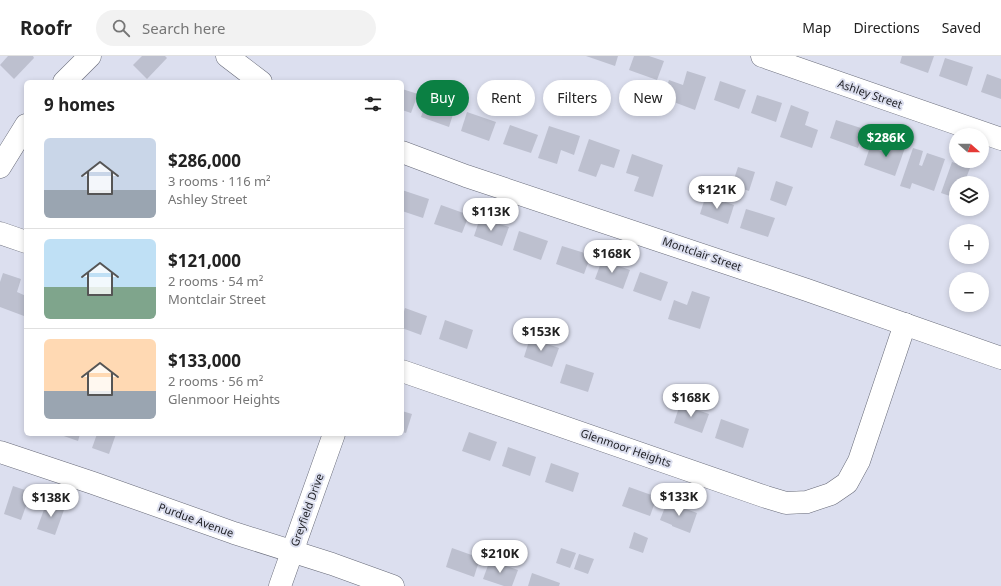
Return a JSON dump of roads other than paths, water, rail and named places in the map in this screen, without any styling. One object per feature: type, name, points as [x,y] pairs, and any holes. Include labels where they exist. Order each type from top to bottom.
[{"type":"street","points":[[66,80],[90,56]]},
{"type":"street","points":[[227,56],[258,80]]},
{"type":"street","name":"Ashley Street","points":[[762,56],[1001,139]]},
{"type":"street","points":[[0,166],[24,128]]},
{"type":"street","name":"Montclair Street","points":[[404,153],[466,176],[588,216],[1001,358]]},
{"type":"street","points":[[0,233],[24,241]]},
{"type":"street","name":"Glenmoor Heights","points":[[404,372],[766,497],[786,503],[807,502],[831,494],[847,483],[859,460],[905,324]]},
{"type":"street","name":"Greyfield Drive","points":[[280,586],[333,436]]},
{"type":"street","name":"Purdue Avenue","points":[[0,452],[393,586]]}]
